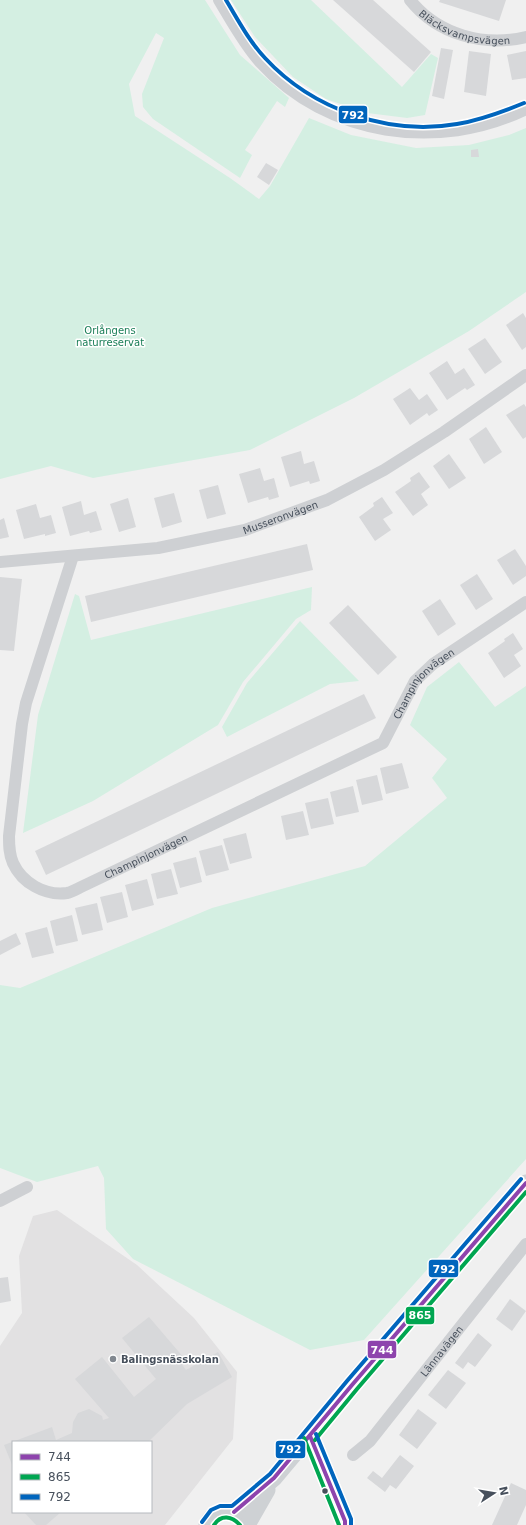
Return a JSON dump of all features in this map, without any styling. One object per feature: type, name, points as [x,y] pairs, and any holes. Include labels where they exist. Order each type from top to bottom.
[{"type":"main road","points":[[234,1512],[274,1478],[526,1183]]},
{"type":"main road","points":[[207,1525],[210,1518],[222,1511],[234,1512],[242,1517],[247,1525],[274,1478]]},
{"type":"street","points":[[218,0],[260,63],[282,83],[300,96],[324,110],[352,122],[391,131],[410,133],[448,132],[476,128],[526,109]]},
{"type":"street","name":"Bläcksvampsvägen","points":[[410,0],[428,18],[441,27],[459,35],[474,39],[501,42],[526,38]]},
{"type":"street","name":"Musseronvägen","points":[[0,562],[158,548],[245,530],[327,500],[384,470],[444,432],[526,375]]},
{"type":"street","name":"Champinjonvägen","points":[[73,556],[26,703],[22,724],[9,836],[9,850],[13,863],[18,872],[33,886],[44,891],[55,893],[68,893],[383,743],[415,681],[433,664],[526,602]]},
{"type":"street","points":[[0,1201],[27,1188]]},
{"type":"street","name":"Lännavägen","points":[[353,1455],[370,1441],[526,1244]]},
{"type":"shaded area","name":"Balingsnässkolan","points":[[57,1210],[137,1265],[194,1318],[237,1372],[233,1439],[165,1525],[0,1525],[0,1346],[22,1313],[19,1256],[33,1216]]},
{"type":"green space","name":"Orlångens naturreservat","points":[[0,0],[205,0],[240,55],[289,98],[285,107],[277,101],[245,150],[252,155],[240,178],[153,119],[143,107],[142,94],[164,38],[156,33],[129,84],[135,116],[230,178],[259,199],[270,186],[309,118],[351,135],[416,148],[469,145],[509,135],[526,128],[526,292],[469,331],[354,398],[250,450],[93,478],[51,466],[0,479]]},
{"type":"green space","points":[[231,0],[311,0],[402,87],[431,54],[438,58],[425,115],[407,118],[367,113],[326,99],[293,77],[255,37]]},
{"type":"green space","points":[[312,587],[311,610],[296,619],[243,682],[218,725],[93,801],[23,833],[38,715],[75,594],[79,596],[91,640]]},
{"type":"green space","points":[[300,621],[359,681],[330,684],[227,737],[222,727],[247,683]]},
{"type":"green space","points":[[459,662],[495,707],[526,686],[526,1159],[364,1340],[310,1350],[133,1259],[106,1229],[104,1178],[98,1166],[37,1182],[0,1168],[0,985],[20,988],[212,908],[365,866],[447,798],[432,778],[447,759],[410,725],[427,687]]},
{"type":"building","points":[[333,0],[373,0],[431,52],[414,72]]},
{"type":"building","points":[[440,0],[506,0],[499,21],[439,2]]},
{"type":"building","points":[[441,48],[453,50],[444,99],[432,96]]},
{"type":"building","points":[[469,51],[491,54],[486,96],[464,92]]},
{"type":"building","points":[[526,51],[526,78],[512,80],[507,55]]},
{"type":"building","points":[[478,149],[479,157],[471,157],[471,150]]},
{"type":"building","points":[[266,163],[278,170],[269,185],[257,177]]},
{"type":"building","points":[[523,313],[526,318],[526,347],[522,350],[506,325]]},
{"type":"building","points":[[485,338],[502,362],[485,374],[468,349]]},
{"type":"building","points":[[447,361],[455,374],[464,368],[475,385],[467,390],[465,388],[447,400],[429,373]]},
{"type":"building","points":[[410,388],[419,400],[427,394],[438,410],[429,416],[427,413],[410,425],[393,399]]},
{"type":"building","points":[[524,404],[526,407],[526,437],[523,439],[506,415]]},
{"type":"building","points":[[486,427],[502,452],[484,464],[469,439]]},
{"type":"building","points":[[301,451],[304,464],[314,461],[320,481],[310,484],[309,481],[290,487],[281,457]]},
{"type":"building","points":[[449,454],[466,478],[449,489],[433,466]]},
{"type":"building","points":[[260,468],[264,481],[274,478],[279,497],[269,500],[268,497],[248,503],[239,474]]},
{"type":"building","points":[[419,472],[430,487],[421,494],[428,505],[413,516],[395,492],[411,481],[410,478]]},
{"type":"building","points":[[218,485],[226,514],[207,519],[199,490]]},
{"type":"building","points":[[174,493],[182,522],[162,528],[154,498]]},
{"type":"building","points":[[382,497],[393,513],[383,519],[391,530],[375,541],[359,517],[374,506],[373,503]]},
{"type":"building","points":[[128,498],[136,527],[119,532],[110,504]]},
{"type":"building","points":[[81,501],[84,515],[96,511],[102,530],[90,533],[89,531],[70,536],[62,507]]},
{"type":"building","points":[[36,504],[40,518],[51,515],[56,533],[24,539],[16,510]]},
{"type":"building","points":[[4,518],[9,537],[0,539],[0,520]]},
{"type":"building","points":[[307,544],[313,570],[91,622],[85,596]]},
{"type":"building","points":[[515,549],[526,566],[526,576],[513,585],[497,560]]},
{"type":"building","points":[[477,574],[493,599],[476,610],[460,585]]},
{"type":"building","points":[[0,577],[22,579],[14,651],[0,650]]},
{"type":"building","points":[[440,599],[456,624],[438,636],[422,611]]},
{"type":"building","points":[[348,605],[397,657],[378,675],[329,623]]},
{"type":"building","points":[[513,633],[523,649],[514,655],[521,666],[504,678],[488,653],[505,641],[504,639]]},
{"type":"building","points":[[364,694],[376,718],[46,875],[35,851]]},
{"type":"building","points":[[402,763],[409,788],[386,794],[380,768]]},
{"type":"building","points":[[377,775],[383,800],[362,805],[356,780]]},
{"type":"building","points":[[353,786],[359,812],[336,817],[330,792]]},
{"type":"building","points":[[328,798],[334,824],[311,829],[305,803]]},
{"type":"building","points":[[303,811],[309,835],[286,840],[281,816]]},
{"type":"building","points":[[246,833],[252,858],[230,864],[223,839]]},
{"type":"building","points":[[222,845],[229,870],[206,876],[199,851]]},
{"type":"building","points":[[196,857],[202,882],[180,888],[173,863]]},
{"type":"building","points":[[171,869],[178,894],[157,899],[151,874]]},
{"type":"building","points":[[147,879],[154,905],[132,911],[125,885]]},
{"type":"building","points":[[122,892],[128,917],[107,923],[100,897]]},
{"type":"building","points":[[97,903],[103,930],[82,935],[75,908]]},
{"type":"building","points":[[72,915],[78,941],[56,946],[50,921]]},
{"type":"building","points":[[47,927],[54,953],[32,958],[25,933]]},
{"type":"building","points":[[16,933],[21,944],[0,955],[0,941]]},
{"type":"building","points":[[8,1277],[11,1301],[0,1303],[0,1278]]},
{"type":"building","points":[[510,1299],[526,1311],[512,1331],[496,1319]]},
{"type":"building","points":[[149,1317],[184,1358],[180,1362],[186,1370],[218,1352],[232,1377],[187,1404],[149,1441],[15,1441],[52,1427],[56,1440],[72,1433],[73,1422],[78,1413],[89,1409],[102,1416],[103,1420],[109,1418],[75,1379],[102,1357],[134,1397],[156,1379],[122,1338]]},
{"type":"building","points":[[478,1333],[492,1345],[475,1367],[468,1362],[463,1369],[455,1363]]},
{"type":"building","points":[[448,1370],[466,1383],[446,1409],[428,1395]]},
{"type":"building","points":[[418,1409],[437,1423],[417,1449],[399,1435]]},
{"type":"building","points":[[12,1442],[12,1465],[4,1445]]},
{"type":"building","points":[[400,1455],[414,1466],[396,1489],[390,1485],[385,1492],[367,1478],[373,1471],[382,1478]]},
{"type":"building","points":[[511,1483],[526,1490],[526,1505],[517,1525],[492,1525]]},
{"type":"building","points":[[25,1513],[60,1513],[46,1525],[36,1525]]},
{"type":"transit line","name":"792","points":[[226,0],[254,45],[284,76],[305,92],[353,115],[378,122],[404,126],[431,127],[457,124],[474,120],[499,113],[524,103]]},
{"type":"transit line","name":"792","points":[[202,1522],[211,1510],[220,1506],[232,1506],[270,1474],[347,1381],[521,1179]]},
{"type":"transit line","name":"744","points":[[234,1512],[274,1478],[526,1183]]},
{"type":"transit line","name":"865","points":[[315,1440],[526,1192]]},
{"type":"transit line","name":"792","points":[[316,1434],[351,1519],[351,1525]]},
{"type":"transit line","name":"744","points":[[310,1436],[345,1521],[345,1525]]},
{"type":"transit line","name":"865","points":[[304,1438],[339,1525]]},
{"type":"transit line","name":"865","points":[[214,1525],[217,1521],[223,1518],[230,1518],[240,1525]]},
{"type":"place","name":"Balingsnässkolan","points":[[113,1359]]}]
